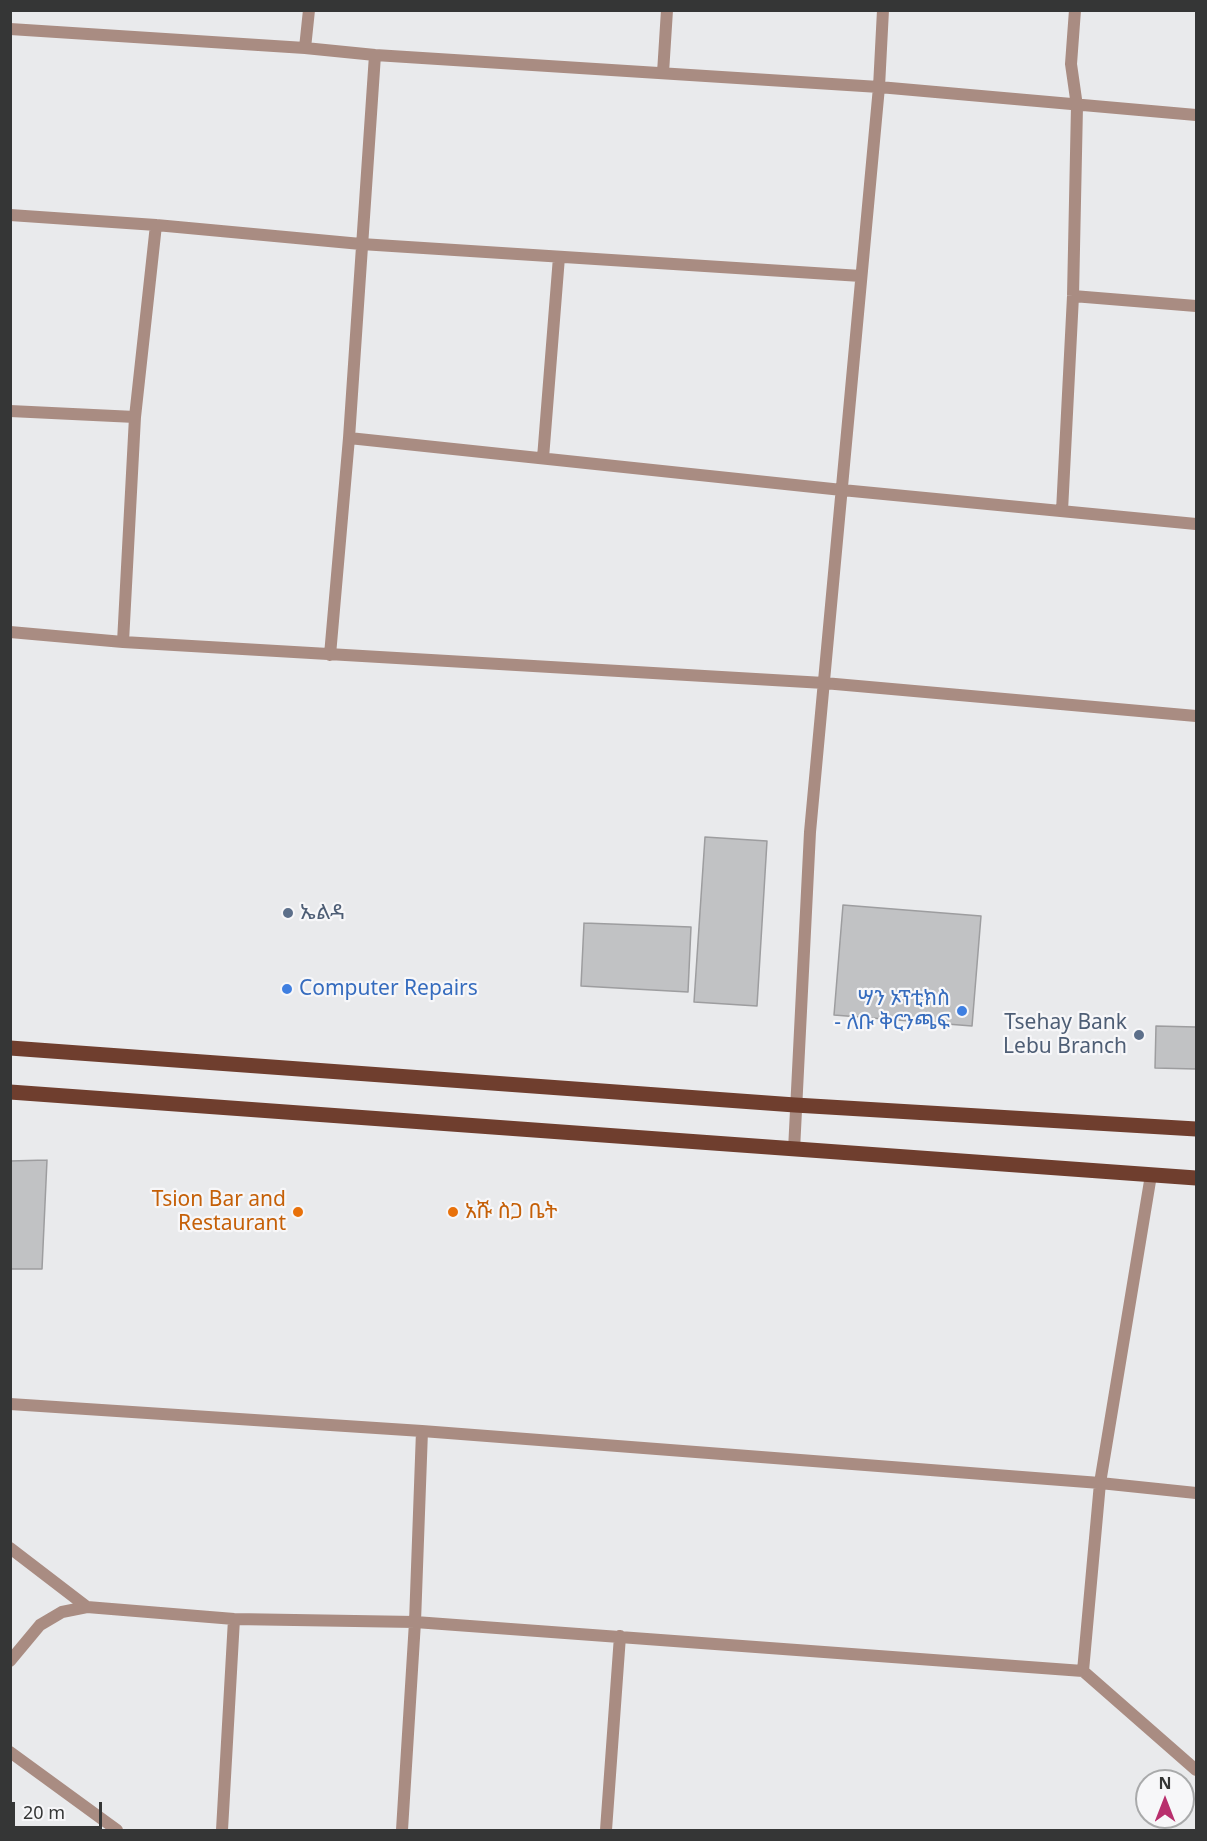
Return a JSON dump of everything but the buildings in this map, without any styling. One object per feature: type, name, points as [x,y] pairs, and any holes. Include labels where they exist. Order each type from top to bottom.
[{"type":"main road","points":[[10,1048],[795,1105],[1197,1129]]},
{"type":"main road","points":[[10,1092],[1197,1178]]},
{"type":"street","points":[[305,48],[309,10]]},
{"type":"street","points":[[663,73],[667,10]]},
{"type":"street","points":[[794,1150],[810,832],[879,87],[884,10]]},
{"type":"street","points":[[1062,511],[1073,296],[1077,106],[1071,64],[1075,10]]},
{"type":"street","points":[[10,29],[305,48],[375,56],[879,87],[1197,116]]},
{"type":"street","points":[[330,655],[375,56]]},
{"type":"street","points":[[10,215],[156,225],[361,244],[861,276]]},
{"type":"street","points":[[123,642],[135,417],[156,225]]},
{"type":"street","points":[[543,458],[560,257]]},
{"type":"street","points":[[1073,296],[1197,306]]},
{"type":"street","points":[[10,411],[135,417]]},
{"type":"street","points":[[348,438],[842,490],[1197,524]]},
{"type":"street","points":[[10,632],[123,642],[330,655],[824,682],[1197,716]]},
{"type":"street","points":[[1083,1671],[1100,1483],[1151,1175]]},
{"type":"street","points":[[10,1404],[422,1431],[1100,1483],[1197,1493]]},
{"type":"street","points":[[402,1830],[415,1622],[422,1431]]},
{"type":"street","points":[[10,1548],[87,1607]]},
{"type":"street","points":[[10,1661],[40,1625],[62,1612],[87,1607],[234,1619],[415,1622],[1083,1671],[1197,1770]]},
{"type":"street","points":[[222,1830],[234,1619]]},
{"type":"street","points":[[606,1830],[620,1636]]},
{"type":"street","points":[[10,1752],[117,1830]]},
{"type":"place","name":"ኤልዳ","points":[[288,913]]},
{"type":"place","name":"Computer Repairs","points":[[287,989]]},
{"type":"place","name":"ሣን ኦፕቲክስ - ለቡ ቅርንጫፍ","points":[[962,1011]]},
{"type":"place","name":"Tsehay Bank Lebu Branch","points":[[1139,1035]]},
{"type":"place","name":"Tsion Bar and Restaurant","points":[[298,1212]]},
{"type":"place","name":"አሹ ስጋ ቤት","points":[[453,1212]]}]
